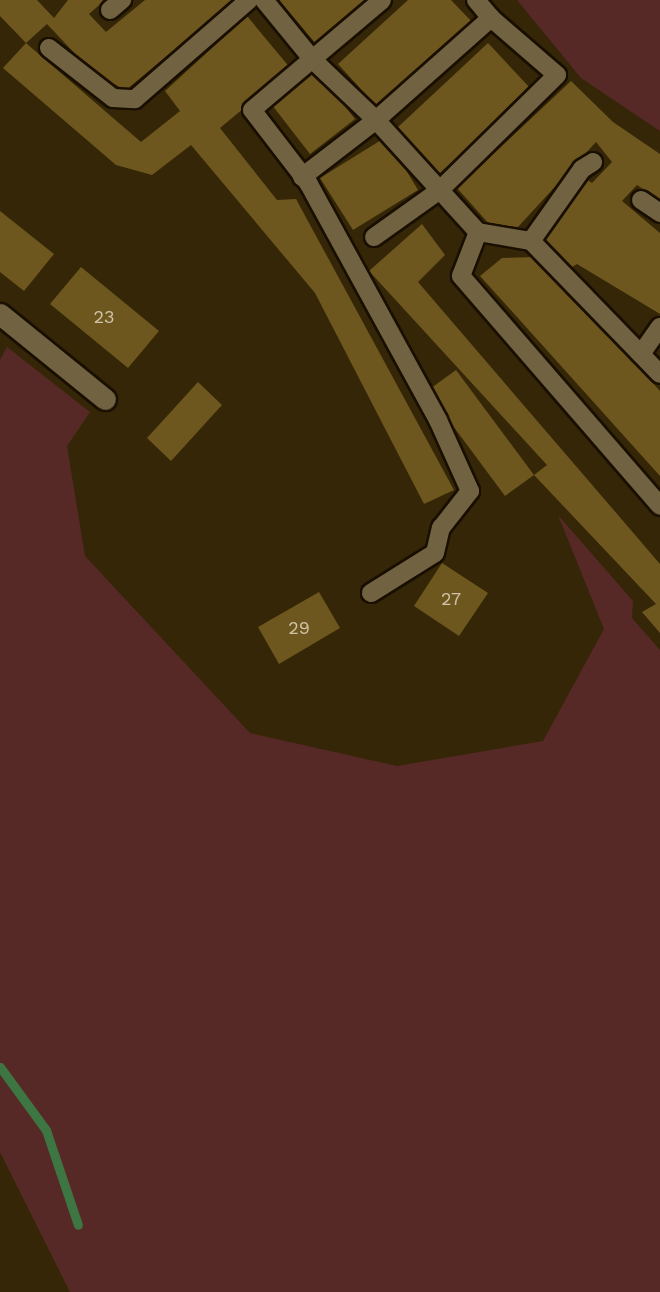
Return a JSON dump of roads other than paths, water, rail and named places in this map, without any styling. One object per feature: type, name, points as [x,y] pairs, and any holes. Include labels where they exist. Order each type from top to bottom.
[{"type":"street","points":[[0,314],[105,399]]},
{"type":"lane","points":[[49,48],[113,98],[135,99],[249,0]]},
{"type":"lane","points":[[264,0],[313,60],[376,120],[478,233],[531,241],[660,374]]},
{"type":"lane","points":[[370,593],[435,553],[441,528],[470,491],[438,421],[303,177],[251,110],[382,0]]},
{"type":"lane","points":[[374,237],[440,190],[557,75],[491,18],[476,0]]},
{"type":"lane","points":[[303,177],[376,120],[491,18]]},
{"type":"lane","points":[[531,241],[582,169],[593,162]]},
{"type":"lane","points":[[641,200],[660,213]]},
{"type":"lane","points":[[478,233],[461,275],[660,506]]},
{"type":"lane","points":[[641,354],[660,327]]},
{"type":"waterway","points":[[0,1067],[46,1130],[78,1225]]}]
